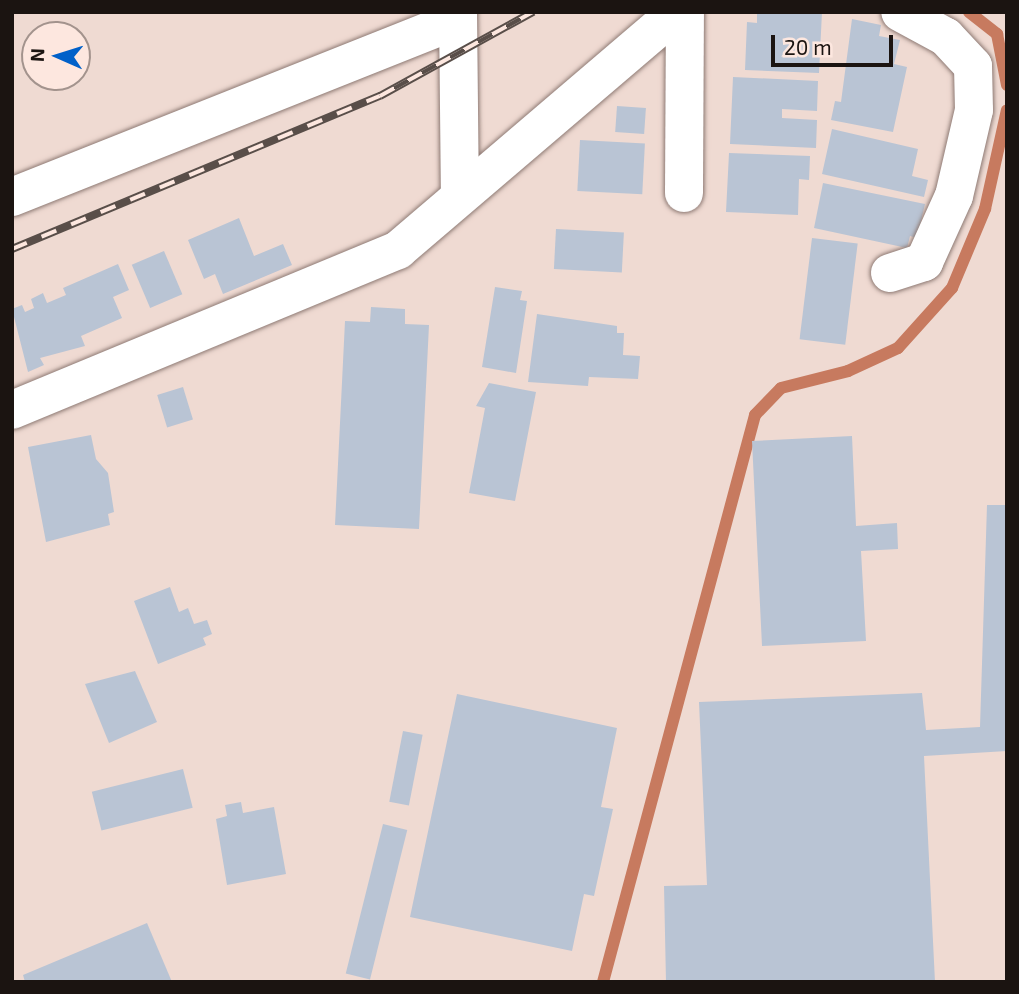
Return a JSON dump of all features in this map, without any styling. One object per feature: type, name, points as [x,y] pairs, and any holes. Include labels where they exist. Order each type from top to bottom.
[{"type":"street","points":[[12,410],[398,250],[460,192],[677,12]]},
{"type":"street","points":[[684,193],[685,12]]},
{"type":"street","points":[[890,273],[924,262],[954,196],[974,110],[973,66],[946,37],[900,12]]},
{"type":"street","points":[[12,197],[458,16],[460,192]]},
{"type":"building","points":[[757,12],[822,12],[819,73],[745,70],[747,22],[757,23]]},
{"type":"building","points":[[852,19],[881,25],[879,36],[900,40],[894,64],[907,67],[893,132],[831,120],[835,101],[841,102]]},
{"type":"building","points":[[733,77],[818,81],[817,111],[782,109],[782,118],[817,120],[816,148],[730,144]]},
{"type":"building","points":[[617,106],[646,108],[644,134],[615,132]]},
{"type":"building","points":[[832,129],[918,149],[912,176],[928,180],[924,197],[822,174]]},
{"type":"building","points":[[580,140],[645,143],[642,194],[577,191]]},
{"type":"building","points":[[729,153],[810,156],[809,180],[799,179],[798,215],[726,212]]},
{"type":"building","points":[[823,183],[925,204],[917,238],[910,236],[907,248],[814,228]]},
{"type":"building","points":[[239,218],[254,256],[283,244],[292,265],[223,294],[215,274],[204,279],[188,240]]},
{"type":"building","points":[[556,229],[624,233],[622,273],[554,269]]},
{"type":"building","points":[[812,238],[858,244],[845,345],[800,339]]},
{"type":"building","points":[[164,251],[182,294],[150,308],[132,265]]},
{"type":"building","points":[[118,264],[129,290],[113,297],[122,318],[81,336],[85,346],[40,358],[44,365],[28,372],[12,309],[22,305],[25,312],[34,308],[31,299],[43,293],[47,303],[66,295],[63,288]]},
{"type":"building","points":[[495,287],[522,291],[520,300],[527,301],[516,373],[482,367]]},
{"type":"building","points":[[371,307],[405,309],[405,324],[429,325],[419,529],[335,525],[345,321],[370,322]]},
{"type":"building","points":[[537,314],[617,326],[617,333],[624,333],[623,355],[640,356],[638,379],[589,377],[588,386],[528,382]]},
{"type":"building","points":[[489,383],[536,392],[515,501],[469,493],[485,408],[476,406]]},
{"type":"building","points":[[183,387],[193,420],[167,427],[157,395]]},
{"type":"building","points":[[91,435],[96,459],[108,473],[114,512],[108,514],[110,525],[46,542],[28,447]]},
{"type":"building","points":[[852,436],[856,526],[897,523],[898,549],[861,551],[866,641],[762,646],[752,441]]},
{"type":"building","points":[[987,505],[1007,505],[1007,751],[924,756],[935,982],[666,982],[664,886],[707,885],[699,702],[922,693],[926,730],[980,727]]},
{"type":"building","points":[[170,587],[179,612],[188,608],[194,624],[207,620],[212,634],[203,638],[206,645],[158,664],[134,601]]},
{"type":"building","points":[[135,671],[157,722],[109,743],[85,684]]},
{"type":"building","points":[[457,694],[617,728],[601,807],[613,809],[594,896],[584,894],[572,951],[410,917]]},
{"type":"building","points":[[403,731],[423,735],[409,805],[389,802]]},
{"type":"building","points":[[183,769],[193,808],[101,831],[92,792]]},
{"type":"building","points":[[241,802],[243,813],[274,807],[286,874],[227,885],[216,819],[227,816],[225,805]]},
{"type":"building","points":[[383,824],[407,830],[370,979],[346,973]]},
{"type":"building","points":[[147,923],[172,982],[25,982],[23,975]]},
{"type":"waterway","points":[[969,12],[997,34],[1007,85]]},
{"type":"waterway","points":[[603,982],[755,415],[781,388],[848,371],[898,348],[952,288],[985,209],[1007,110]]},
{"type":"railway","points":[[12,249],[380,96],[533,12]]}]
